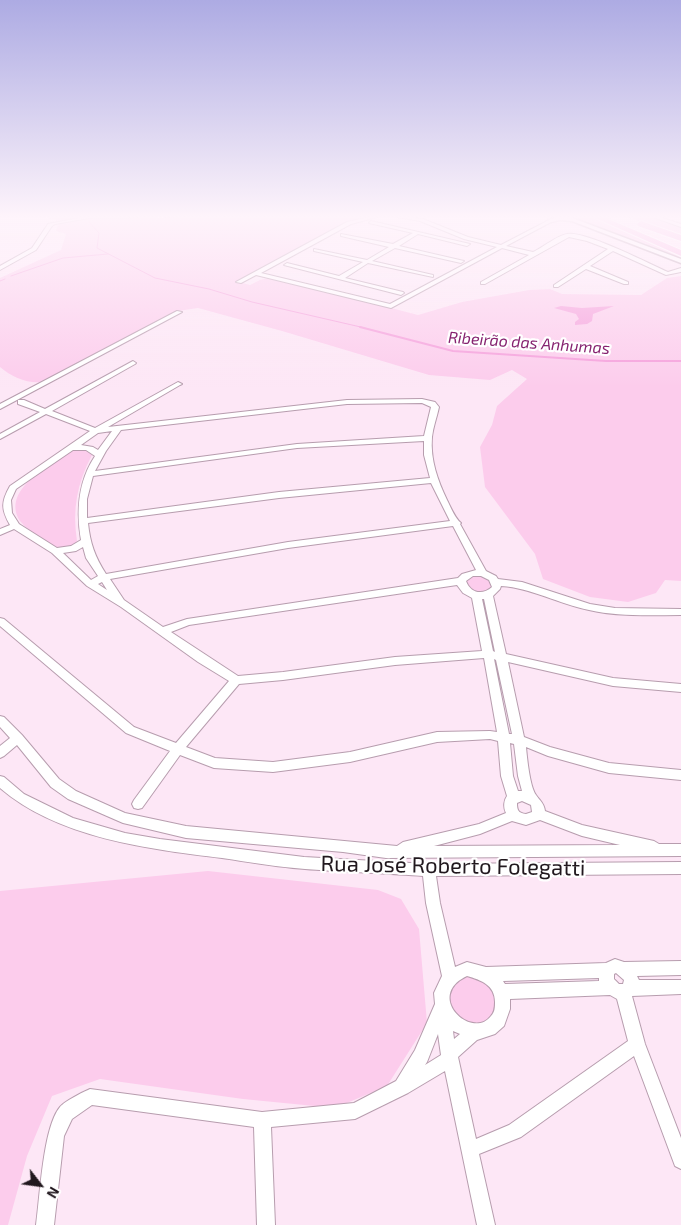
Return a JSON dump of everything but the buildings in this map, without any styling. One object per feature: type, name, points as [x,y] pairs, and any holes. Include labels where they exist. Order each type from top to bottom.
[{"type":"street","points":[[238,282],[255,273]]},
{"type":"street","points":[[256,273],[391,306],[453,273]]},
{"type":"street","points":[[319,273],[401,293]]},
{"type":"street","points":[[340,278],[348,273]]},
{"type":"street","points":[[418,273],[431,276]]},
{"type":"street","points":[[483,283],[500,273]]},
{"type":"street","points":[[556,286],[575,273]]},
{"type":"street","points":[[602,273],[626,283]]},
{"type":"street","points":[[0,407],[179,312]]},
{"type":"street","points":[[0,437],[133,363]]},
{"type":"street","points":[[178,384],[96,432],[13,488],[7,500],[8,513],[15,526],[55,551],[90,584],[121,602],[202,659],[236,680],[283,676],[395,661],[487,654],[605,680],[681,688]]},
{"type":"street","points":[[21,402],[96,432],[346,402],[422,400],[435,407],[428,438],[433,480],[473,551],[482,573]]},
{"type":"street","points":[[121,602],[92,558],[86,541],[82,493],[98,455],[136,410]]},
{"type":"street","points":[[129,417],[145,426]]},
{"type":"street","points":[[89,474],[297,446],[428,438]]},
{"type":"street","points":[[71,448],[89,448],[98,455]]},
{"type":"street","points":[[83,521],[279,495],[433,480]]},
{"type":"street","points":[[90,584],[105,577],[288,545],[457,523]]},
{"type":"street","points":[[0,532],[15,526]]},
{"type":"street","points":[[55,551],[72,549],[86,541]]},
{"type":"street","points":[[472,573],[482,573],[493,578],[496,582],[497,587],[494,592],[482,595],[468,593],[462,588],[461,582],[464,576],[472,573]]},
{"type":"street","points":[[163,631],[187,622],[461,582]]},
{"type":"street","points":[[496,582],[520,584],[589,607],[615,611],[681,612]]},
{"type":"street","points":[[482,595],[487,654],[504,737],[507,776],[514,797]]},
{"type":"street","points":[[482,595],[501,657],[519,740],[524,776],[530,797]]},
{"type":"street","points":[[0,621],[130,730],[214,763],[273,766],[350,757],[437,737],[490,734],[519,740],[548,752],[609,768],[681,775]]},
{"type":"street","points":[[138,804],[177,750],[236,680]]},
{"type":"street","points":[[0,720],[18,738],[55,783],[72,795],[123,818],[186,832],[343,846],[386,852],[675,850]]},
{"type":"street","points":[[0,753],[18,738]]},
{"type":"street","name":"Rua José Roberto Folegatti","points":[[0,781],[20,798],[70,822],[125,839],[160,845],[304,863],[429,870],[681,868]]},
{"type":"street","points":[[514,797],[530,797],[539,808],[538,814],[533,819],[526,820],[514,815],[509,806],[511,800],[514,797]]},
{"type":"street","points":[[538,814],[582,830],[675,850]]},
{"type":"street","points":[[386,852],[480,829],[514,815]]},
{"type":"street","points":[[429,870],[433,903],[450,977]]},
{"type":"street","points":[[486,1225],[444,1026],[442,992],[450,977],[458,972],[467,970],[486,974],[606,970],[615,966],[624,969],[681,968]]},
{"type":"street","points":[[619,989],[632,981],[624,969]]},
{"type":"street","points":[[606,970],[606,980],[619,989],[636,1042],[681,1160]]},
{"type":"street","points":[[45,1225],[56,1135],[66,1113],[90,1097],[262,1120],[355,1111],[402,1087],[450,1056],[474,1032],[492,1027],[499,1021],[503,1012],[502,992],[492,978],[486,974]]},
{"type":"street","points":[[502,992],[681,988]]},
{"type":"street","points":[[444,1009],[457,1025],[474,1032]]},
{"type":"street","points":[[402,1087],[421,1056],[444,1009]]},
{"type":"street","points":[[471,1149],[515,1131],[636,1042]]},
{"type":"street","points":[[262,1120],[266,1225]]},
{"type":"shaded area","points":[[11,273],[256,273],[239,282],[250,285],[272,277],[418,315],[462,302],[529,290],[550,289],[562,294],[641,295],[667,278],[681,276],[681,581],[665,580],[656,593],[628,602],[590,597],[543,579],[535,554],[485,487],[480,447],[492,425],[497,406],[527,379],[512,370],[490,380],[429,375],[198,308],[178,311],[43,382],[26,381],[0,367],[0,278]]},
{"type":"shaded area","points":[[561,306],[582,308],[614,306],[593,314],[592,321],[587,324],[575,325],[575,322],[579,319],[576,314],[554,308]]},
{"type":"shaded area","points":[[74,450],[86,451],[92,455],[79,486],[77,497],[75,518],[77,541],[67,547],[54,548],[20,521],[16,509],[17,498],[32,478]]},
{"type":"shaded area","points":[[478,575],[490,579],[492,588],[490,590],[477,592],[471,590],[466,581],[470,577]]},
{"type":"shaded area","points":[[208,871],[378,890],[401,899],[419,929],[427,1023],[387,1086],[335,1108],[243,1099],[100,1079],[52,1096],[27,1156],[8,1225],[0,1225],[0,891]]},
{"type":"shaded area","points":[[466,977],[472,977],[484,982],[496,996],[496,1009],[488,1021],[476,1024],[469,1023],[457,1016],[450,1006],[449,995],[453,986]]},
{"type":"waterway","points":[[11,276],[19,273]]},
{"type":"waterway","name":"Ribeirão das Anhumas","points":[[146,273],[155,278],[209,289],[252,302],[365,328]]},
{"type":"waterway","points":[[0,281],[5,279]]},
{"type":"waterway","name":"Ribeirão das Anhumas","points":[[360,327],[453,351],[606,361],[681,361]]}]
